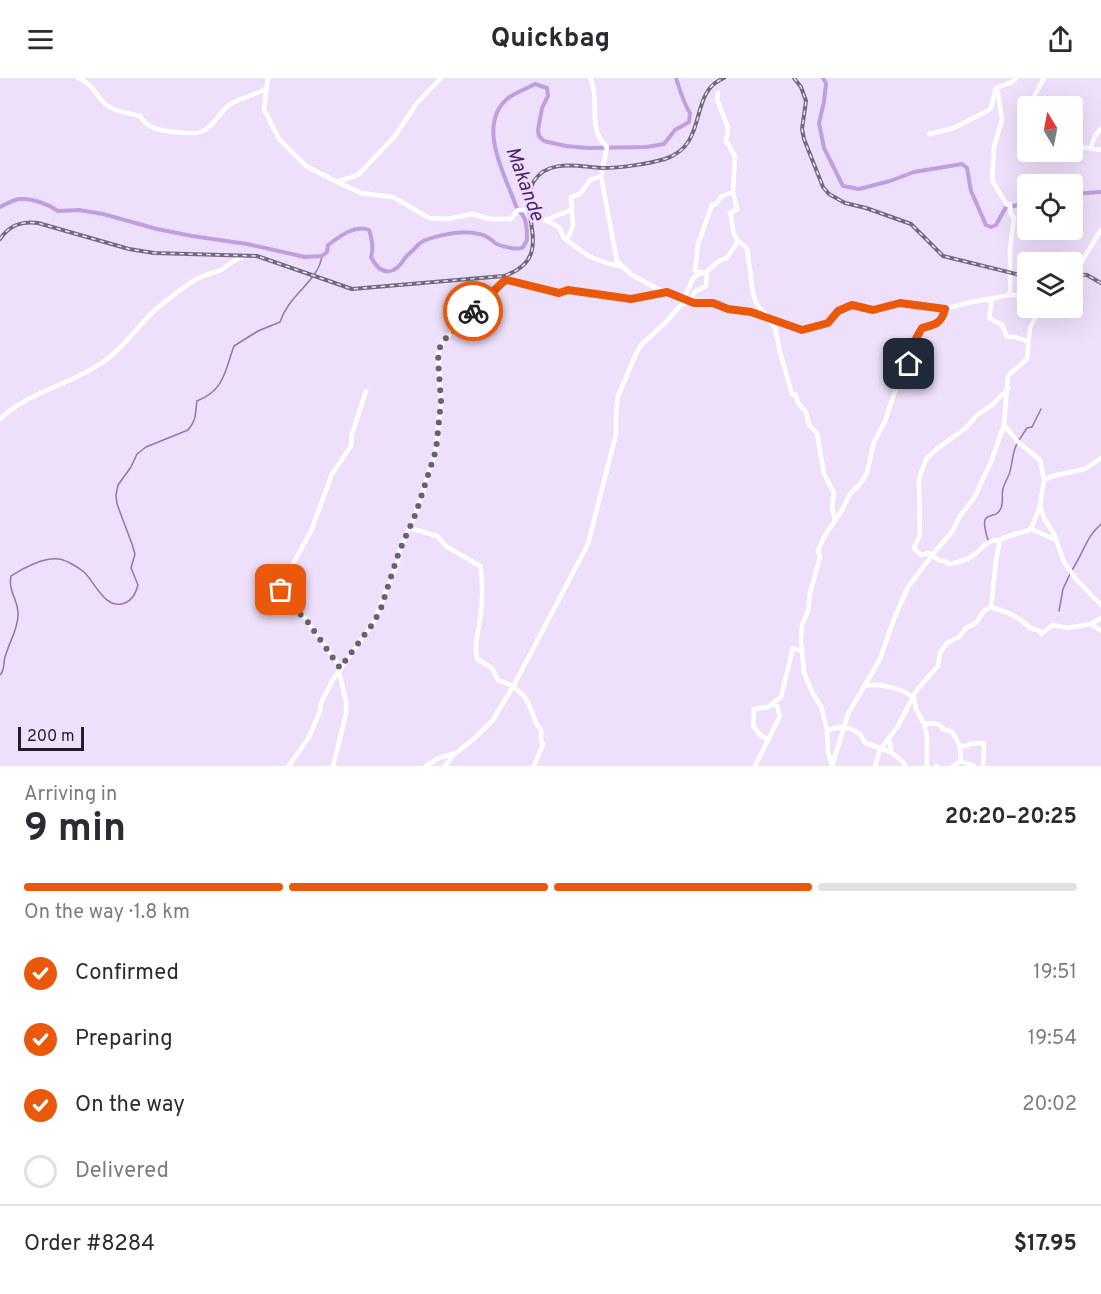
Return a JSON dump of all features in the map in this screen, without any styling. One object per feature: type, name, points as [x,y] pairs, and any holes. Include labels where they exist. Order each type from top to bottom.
[{"type":"street","points":[[78,78],[93,88],[109,107],[140,116],[155,129],[187,133],[202,132],[229,106],[267,88]]},
{"type":"street","points":[[268,78],[264,109],[279,139],[304,164],[337,182],[361,193],[393,197],[418,210],[424,217],[432,219],[447,219],[472,214],[489,219],[511,219],[518,210],[532,210],[539,217],[560,227],[562,235],[567,240],[596,260],[620,266]]},
{"type":"street","points":[[337,182],[353,177],[363,170],[395,136],[417,103],[441,78]]},
{"type":"street","points":[[590,78],[594,89],[594,121],[601,141],[607,147],[601,176],[604,202],[614,241],[615,258],[620,266],[632,275],[694,303],[713,303],[804,330],[828,323],[838,311],[852,305],[873,310],[900,303],[945,309],[1017,295]]},
{"type":"street","points":[[929,134],[954,128],[987,111],[991,108],[995,90],[1016,78]]},
{"type":"street","points":[[1034,96],[1044,78]]},
{"type":"street","points":[[995,90],[998,93],[1002,116],[994,147],[992,180],[1007,205],[1010,204],[1011,215],[1014,217],[1010,249],[1010,295]]},
{"type":"street","points":[[718,93],[717,99],[728,127],[726,141],[735,156],[732,192],[736,209],[730,213],[733,230],[738,241],[747,248],[752,292],[758,308],[776,327],[780,352],[792,394],[796,395],[798,404],[806,412],[809,425],[817,433],[824,474],[834,493],[832,507],[835,520]]},
{"type":"street","points":[[1090,149],[1095,136],[1101,129]]},
{"type":"street","points":[[1083,148],[1101,150]]},
{"type":"street","points":[[567,240],[573,227],[571,196],[580,194],[590,180],[601,176]]},
{"type":"street","points":[[446,765],[454,754],[476,738],[493,720],[514,685],[588,544],[616,434],[615,413],[618,396],[630,366],[641,345],[686,300],[706,286],[707,276],[703,272],[695,271],[695,257],[712,205],[716,204],[722,196],[732,192]]},
{"type":"street","points":[[546,219],[571,210]]},
{"type":"street","points":[[1083,260],[1101,230]]},
{"type":"street","points":[[686,300],[693,278],[719,261],[728,258],[738,241]]},
{"type":"street","points":[[0,419],[33,395],[61,385],[102,363],[130,339],[150,315],[172,296],[199,278],[222,269],[244,256]]},
{"type":"street","points":[[289,766],[309,738],[324,696],[374,622],[410,528],[436,450],[441,401],[438,360],[439,349],[446,338],[507,280],[559,293],[568,290],[628,298],[667,292]]},
{"type":"street","points":[[992,299],[989,318],[1002,325],[1007,337],[1027,341]]},
{"type":"street","points":[[832,765],[821,706],[804,673],[802,625],[808,611],[810,593],[820,557],[818,551],[850,494],[867,472],[873,443],[885,421],[898,383],[909,364],[907,354],[922,328],[938,324],[945,309]]},
{"type":"street","points":[[832,765],[851,706],[880,659],[894,619],[909,587],[952,532],[960,516],[974,498],[993,458],[1004,425],[1009,375],[1027,359],[1027,341],[1033,318]]},
{"type":"street","points":[[1004,425],[1018,442],[1040,460],[1044,480],[1040,506],[1031,529],[988,542],[974,555],[955,564],[940,561],[933,554],[921,555],[914,549],[920,535],[920,472],[931,454],[966,428],[976,416],[992,405],[1008,389]]},
{"type":"street","points":[[333,766],[346,714],[340,670],[305,618],[282,596],[281,590],[311,531],[332,474],[351,446],[352,434],[366,391]]},
{"type":"street","points":[[1044,480],[1085,468],[1101,458]]},
{"type":"street","points":[[1040,506],[1064,562],[1076,579],[1101,605]]},
{"type":"street","points":[[410,528],[437,536],[447,547],[480,566],[481,614],[476,648],[477,659],[492,668],[496,678],[514,685],[525,695],[541,731],[543,744],[534,766]]},
{"type":"street","points":[[1031,529],[1056,540]]},
{"type":"street","points":[[991,607],[1000,540]]},
{"type":"street","points":[[991,607],[1026,622],[1030,628],[1041,633],[1053,625],[1067,628],[1091,624],[1101,618]]},
{"type":"street","points":[[876,766],[880,749],[898,726],[916,691],[938,666],[940,654],[947,643],[959,637],[966,628],[976,623],[984,611],[991,607]]},
{"type":"street","points":[[1091,624],[1101,631]]},
{"type":"street","points":[[768,739],[761,736],[753,726],[754,709],[768,707],[782,697],[793,648],[803,652]]},
{"type":"street","points":[[864,686],[873,685],[906,692],[914,698],[928,739],[926,766]]},
{"type":"street","points":[[755,766],[780,716],[777,706],[772,704]]},
{"type":"street","points":[[924,724],[935,723],[951,731],[960,746],[961,761]]},
{"type":"street","points":[[827,729],[844,727],[860,734],[865,743],[891,752],[905,766]]},
{"type":"street","points":[[887,740],[890,742],[891,752]]},
{"type":"street","points":[[960,746],[967,747],[969,744],[984,742],[983,766]]},
{"type":"street","points":[[426,766],[454,754]]},
{"type":"street","points":[[443,757],[446,765]]},
{"type":"street","points":[[952,766],[961,761]]},
{"type":"street","points":[[961,761],[974,766]]},
{"type":"waterway","name":"Makande","points":[[0,207],[17,200],[29,199],[58,211],[79,210],[103,214],[157,229],[247,244],[305,257],[322,256],[327,252],[328,245],[337,238],[347,232],[364,229],[369,230],[371,237],[371,257],[384,271],[397,268],[406,256],[423,241],[452,233],[466,232],[482,235],[500,245],[522,248],[527,240],[526,223],[516,207],[501,167],[494,137],[494,123],[498,110],[507,99],[535,84],[547,88],[548,96],[542,108],[538,130],[539,136],[544,141],[588,148],[647,147],[664,144],[675,130],[689,122],[690,113],[676,78]]},
{"type":"waterway","name":"Makande","points":[[823,78],[826,83],[819,123],[824,148],[843,186],[859,189],[914,172],[962,164],[967,168],[971,191],[986,225],[991,227],[996,225],[1007,205],[1017,205]]},
{"type":"waterway","name":"Makande","points":[[1083,193],[1101,192]]},
{"type":"waterway","points":[[0,675],[18,618],[10,581],[11,576],[16,573],[40,561],[59,559],[84,572],[101,594],[112,603],[125,603],[132,598],[138,585],[131,568],[135,554],[117,504],[118,485],[137,454],[146,447],[188,430],[194,420],[197,401],[219,385],[234,346],[258,331],[280,322],[284,312],[315,273],[322,256]]},
{"type":"waterway","points":[[1019,440],[1027,428],[1032,427],[1041,409]]},
{"type":"waterway","points":[[988,540],[985,529],[986,518],[1001,508],[1002,494],[1017,444]]},
{"type":"waterway","points":[[1072,570],[1088,540],[1101,524]]},
{"type":"waterway","points":[[1059,611],[1063,589],[1070,574]]},
{"type":"railway","points":[[0,239],[16,225],[38,223],[129,249],[154,253],[257,256],[352,289],[504,276],[520,268],[529,258],[533,246],[530,193],[534,181],[540,174],[548,169],[565,166],[602,168],[642,164],[665,159],[679,152],[694,131],[706,95],[713,85],[724,78]]},
{"type":"railway","points":[[794,78],[801,87],[806,101],[802,129],[804,139],[823,187],[829,194],[845,203],[911,224],[943,256],[1017,274]]},
{"type":"railway","points":[[1083,275],[1101,283]]},
{"type":"way so far","points":[[281,590],[282,596],[289,605],[302,614],[340,668],[374,622],[381,608],[399,558],[399,552],[416,513],[436,450],[441,401],[439,349],[446,338],[473,311]]},
{"type":"route","points":[[473,311],[505,280],[559,293],[568,290],[634,298],[667,292],[694,303],[713,303],[728,309],[738,309],[769,317],[802,330],[828,323],[838,311],[852,305],[873,310],[900,303],[945,309],[938,324],[922,328],[907,354],[910,359],[909,364]]}]
